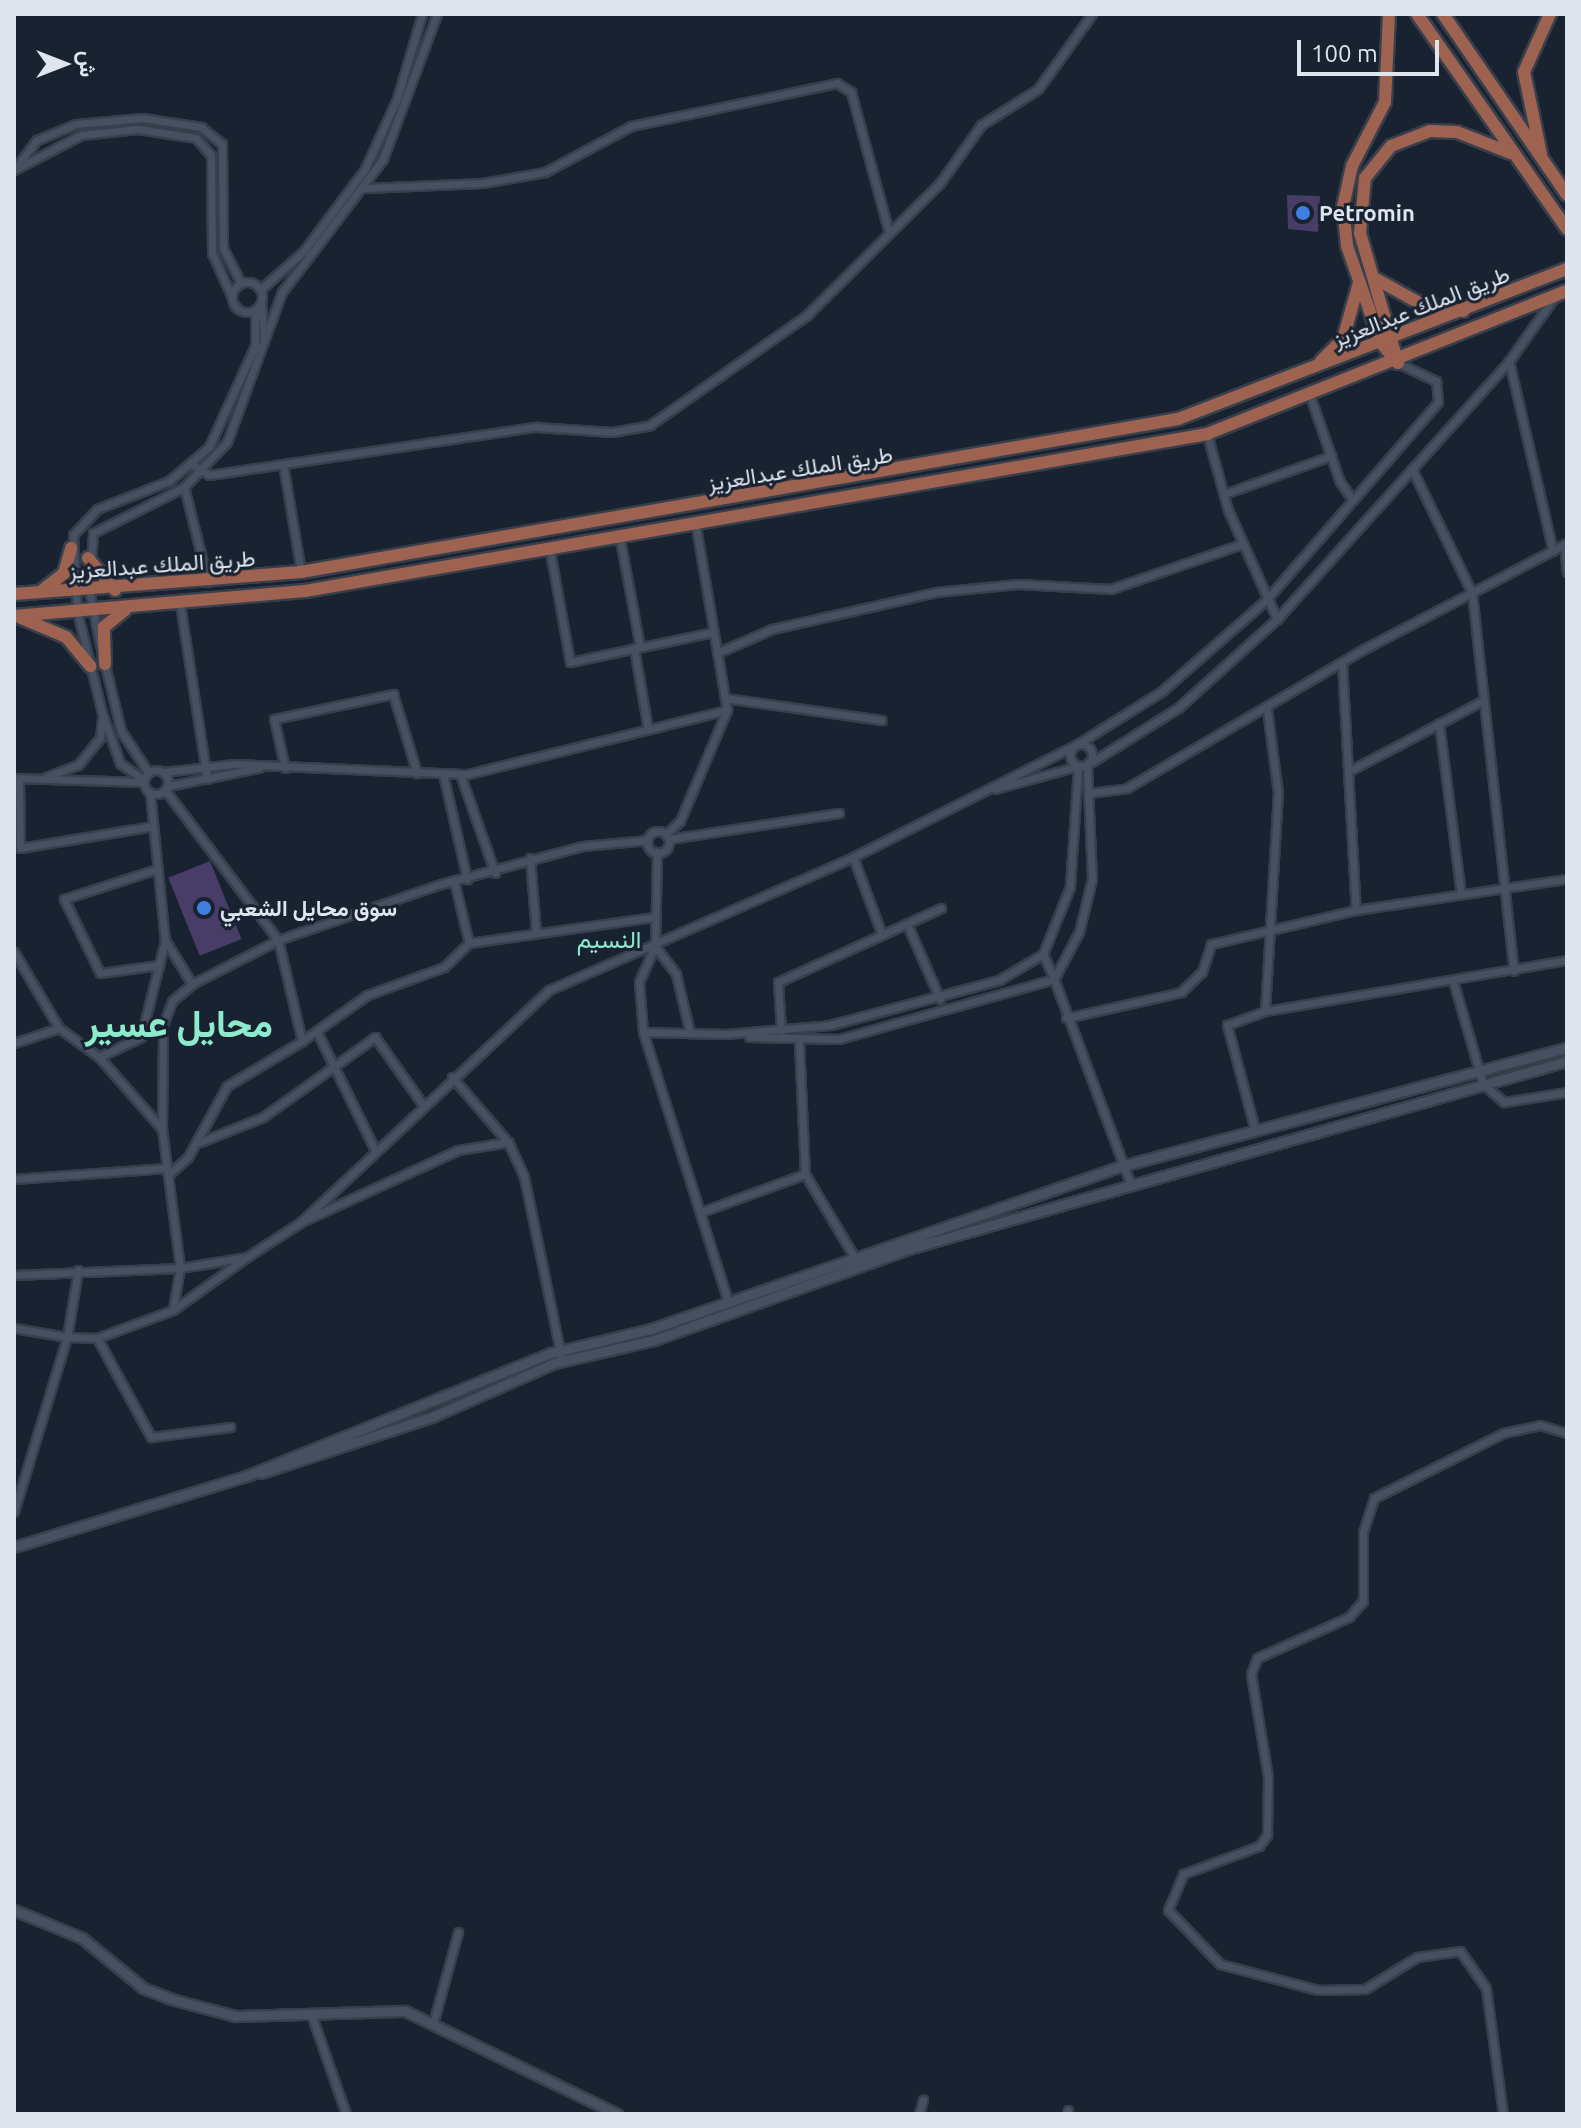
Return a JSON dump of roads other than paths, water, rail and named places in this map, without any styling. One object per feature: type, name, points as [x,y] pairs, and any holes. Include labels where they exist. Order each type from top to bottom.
[{"type":"main road","points":[[1389,14],[1385,102],[1344,190],[1344,230],[1381,343],[1398,363]]},
{"type":"main road","points":[[1417,14],[1511,153],[1567,229]]},
{"type":"main road","points":[[1443,14],[1545,168],[1567,195]]},
{"type":"main road","points":[[1545,168],[1524,72],[1550,14]]},
{"type":"main road","points":[[1398,363],[1396,337],[1357,214],[1374,162],[1430,131],[1457,132],[1511,153]]},
{"type":"main road","name":"طريق الملك عبدالعزيز","points":[[14,594],[209,583],[301,572],[1178,419],[1466,311],[1567,269]]},
{"type":"main road","points":[[1375,278],[1421,304],[1466,311]]},
{"type":"main road","points":[[1311,369],[1343,339],[1359,280]]},
{"type":"main road","name":"طريق الملك عبدالعزيز","points":[[14,616],[180,604],[550,551],[1207,434],[1398,363],[1567,291]]},
{"type":"main road","points":[[38,593],[64,573],[71,548]]},
{"type":"main road","points":[[88,558],[115,590]]},
{"type":"main road","points":[[105,664],[104,627],[134,607]]},
{"type":"main road","points":[[14,616],[66,637],[90,666]]},
{"type":"street","points":[[265,348],[261,289],[303,252],[365,169],[392,112],[422,14]]},
{"type":"street","points":[[99,1057],[141,1037],[165,940],[150,793],[121,731],[92,610],[88,558],[99,524],[184,487],[201,471],[241,414],[282,292],[365,188],[400,122],[437,14]]},
{"type":"street","points":[[191,464],[201,471],[283,464],[536,427],[612,432],[650,425],[807,315],[888,229],[940,183],[981,125],[1038,89],[1092,14]]},
{"type":"street","points":[[365,188],[545,172],[631,126],[837,83],[851,92],[888,229]]},
{"type":"street","points":[[14,170],[24,152],[55,129],[109,118],[201,127],[222,144],[223,248],[241,283],[261,289]]},
{"type":"street","points":[[14,170],[81,135],[138,129],[196,138],[211,155],[212,253],[240,310],[255,311]]},
{"type":"street","points":[[232,297],[241,283]]},
{"type":"street","points":[[986,791],[1087,765],[1178,708],[1277,619],[1509,361],[1554,297]]},
{"type":"street","points":[[145,778],[120,763],[102,713],[77,611],[71,548],[77,526],[97,509],[191,464],[236,401],[255,346],[255,311],[261,303]]},
{"type":"street","points":[[1509,361],[1553,551]]},
{"type":"street","points":[[301,1222],[452,1077],[549,990],[853,857],[1076,745],[1162,691],[1266,600],[1438,402],[1436,381],[1398,363]]},
{"type":"street","points":[[1310,396],[1331,456],[1353,500]]},
{"type":"street","points":[[1207,434],[1242,544],[1277,619]]},
{"type":"street","points":[[1224,494],[1331,456]]},
{"type":"street","points":[[283,464],[301,572]]},
{"type":"street","points":[[1412,469],[1472,593],[1514,971]]},
{"type":"street","points":[[184,487],[209,583]]},
{"type":"street","points":[[696,527],[727,710],[680,821],[657,852],[653,917],[655,946],[639,982],[643,1032],[728,1302]]},
{"type":"street","points":[[620,539],[648,729]]},
{"type":"street","points":[[717,653],[772,629],[936,592],[1018,584],[1111,589],[1242,544]]},
{"type":"street","points":[[1089,793],[1127,788],[1267,710],[1342,663],[1566,544],[1567,572]]},
{"type":"street","points":[[550,551],[570,662],[713,632]]},
{"type":"street","points":[[180,604],[207,779]]},
{"type":"street","points":[[1342,663],[1353,769],[1356,910]]},
{"type":"street","points":[[285,768],[274,719],[393,694],[417,773]]},
{"type":"street","points":[[725,698],[881,720]]},
{"type":"street","points":[[1353,769],[1484,700]]},
{"type":"street","points":[[153,826],[20,848],[17,778],[145,778],[163,772],[206,767],[460,774],[727,710]]},
{"type":"street","points":[[1265,1011],[1278,793],[1267,710]]},
{"type":"street","points":[[40,780],[78,765],[100,738],[102,713]]},
{"type":"street","points":[[1439,723],[1461,894]]},
{"type":"street","points":[[643,1032],[726,1034],[799,1042],[944,1014],[1054,979],[1079,932],[1092,879],[1087,765],[1091,749],[1076,745]]},
{"type":"street","points":[[1076,745],[1070,759],[1078,766]]},
{"type":"street","points":[[726,1034],[781,1031],[940,999],[999,980],[1043,954],[1070,887],[1078,766]]},
{"type":"street","points":[[150,793],[265,767]]},
{"type":"street","points":[[163,772],[166,788],[278,940],[302,1041]]},
{"type":"street","points":[[443,774],[467,879]]},
{"type":"street","points":[[460,774],[495,873]]},
{"type":"street","points":[[173,1310],[180,1268],[162,1129],[163,1025],[172,1001],[192,984],[278,940],[454,881],[495,873],[530,858],[648,840],[654,832],[667,836],[839,813]]},
{"type":"street","points":[[648,840],[657,852]]},
{"type":"street","points":[[853,857],[882,935]]},
{"type":"street","points":[[530,858],[536,932]]},
{"type":"street","points":[[157,869],[64,899],[100,973],[159,965]]},
{"type":"street","points":[[1066,1018],[1181,992],[1202,972],[1211,944],[1356,910],[1567,879]]},
{"type":"street","points":[[454,881],[469,943]]},
{"type":"street","points":[[781,1031],[778,982],[941,908]]},
{"type":"street","points":[[198,1143],[227,1086],[317,1032],[367,995],[444,967],[469,943],[653,917]]},
{"type":"street","points":[[907,924],[940,999]]},
{"type":"street","points":[[165,940],[192,984]]},
{"type":"street","points":[[655,946],[676,974],[690,1033]]},
{"type":"street","points":[[14,952],[59,1028],[99,1057],[162,1129]]},
{"type":"street","points":[[1043,954],[1129,1180]]},
{"type":"street","points":[[1255,1130],[1227,1025],[1265,1011],[1454,984],[1567,960]]},
{"type":"street","points":[[14,972],[23,969]]},
{"type":"street","points":[[1454,984],[1481,1079],[1504,1102],[1567,1092]]},
{"type":"street","points":[[14,1043],[59,1028]]},
{"type":"street","points":[[317,1032],[375,1150]]},
{"type":"street","points":[[14,1179],[167,1171],[198,1143],[263,1117],[336,1070],[375,1037],[423,1105]]},
{"type":"street","points":[[799,1042],[805,1174],[853,1255]]},
{"type":"street","points":[[562,1356],[654,1340],[1129,1180],[1481,1079],[1567,1048]]},
{"type":"street","points":[[14,1547],[249,1475],[562,1356],[1122,1166],[1255,1130],[1567,1061]]},
{"type":"street","points":[[452,1077],[508,1142],[524,1177],[562,1356]]},
{"type":"street","points":[[14,1328],[67,1337],[97,1338],[173,1310],[301,1222],[458,1150],[508,1142]]},
{"type":"street","points":[[701,1212],[805,1174]]},
{"type":"street","points":[[14,1274],[180,1268],[247,1257]]},
{"type":"street","points":[[14,1511],[67,1337],[78,1270]]},
{"type":"street","points":[[97,1338],[151,1437],[230,1427]]},
{"type":"street","points":[[1503,2114],[1486,1988],[1460,1951],[1417,1957],[1365,1989],[1318,1990],[1220,1964],[1168,1910],[1183,1874],[1259,1846],[1267,1835],[1268,1777],[1251,1674],[1257,1658],[1349,1617],[1363,1601],[1363,1532],[1374,1498],[1503,1433],[1540,1425],[1567,1433]]},
{"type":"street","points":[[14,1910],[82,1938],[143,1988],[171,1999],[235,2016],[374,2009],[434,2020],[617,2114]]},
{"type":"street","points":[[434,2020],[458,1932]]},
{"type":"street","points":[[311,2014],[346,2114]]},
{"type":"street","points":[[919,2114],[923,2100]]},
{"type":"place","name":"Petromin","points":[[1303,213]]},
{"type":"place","name":"سوق محايل الشعبي","points":[[204,908]]},
{"type":"district","name":"النسيم","points":[[609,940]]},
{"type":"district","name":"محايل عسير","points":[[179,1024]]}]
